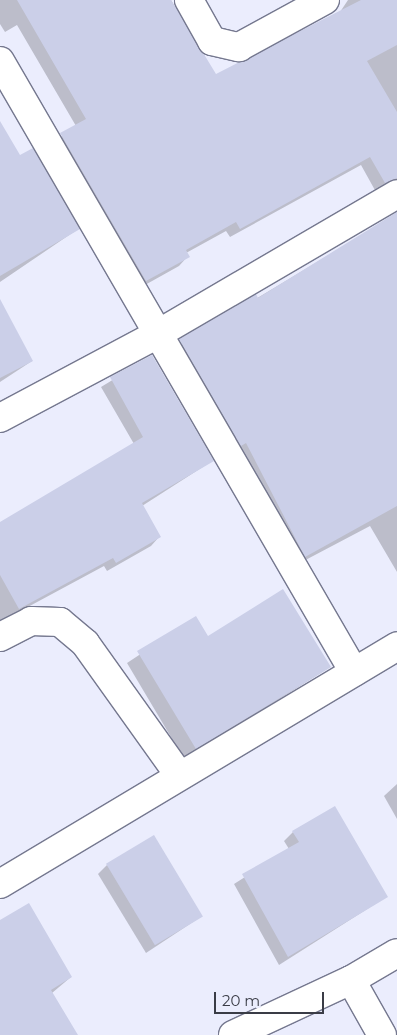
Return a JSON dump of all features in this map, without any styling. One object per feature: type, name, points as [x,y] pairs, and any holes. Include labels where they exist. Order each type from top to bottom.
[{"type":"street","points":[[190,0],[212,41],[239,47],[325,0]]},
{"type":"street","points":[[0,61],[156,334],[354,672]]},
{"type":"street","points":[[0,418],[156,334],[397,194]]},
{"type":"street","points":[[0,637],[31,621],[60,622],[86,643],[180,776]]},
{"type":"street","points":[[0,884],[397,646]]},
{"type":"street","points":[[233,1035],[351,980],[397,953]]},
{"type":"street","points":[[351,980],[382,1035]]},
{"type":"street","points":[[389,1035],[397,1031]]},
{"type":"building","points":[[17,0],[171,0],[216,74],[361,0],[397,0],[397,45],[367,61],[397,112],[397,178],[385,183],[370,157],[240,229],[236,222],[186,250],[190,257],[146,281],[60,133],[86,119]]},
{"type":"building","points":[[0,121],[20,155],[33,148],[80,229],[0,276]]},
{"type":"building","points":[[397,212],[397,506],[305,557],[246,443],[241,446],[179,339],[256,294],[258,298]]},
{"type":"building","points":[[0,299],[33,361],[0,378]]},
{"type":"building","points":[[152,355],[214,461],[142,503],[161,537],[116,563],[113,558],[19,609],[0,575],[0,522],[143,437],[110,377]]},
{"type":"building","points":[[283,589],[331,667],[196,749],[137,651],[196,616],[208,636]]},
{"type":"building","points":[[335,806],[388,897],[288,957],[242,874],[299,842],[292,831]]},
{"type":"building","points":[[154,835],[203,916],[155,945],[106,864]]},
{"type":"building","points":[[29,903],[72,977],[51,990],[78,1035],[0,1035],[0,920]]}]
